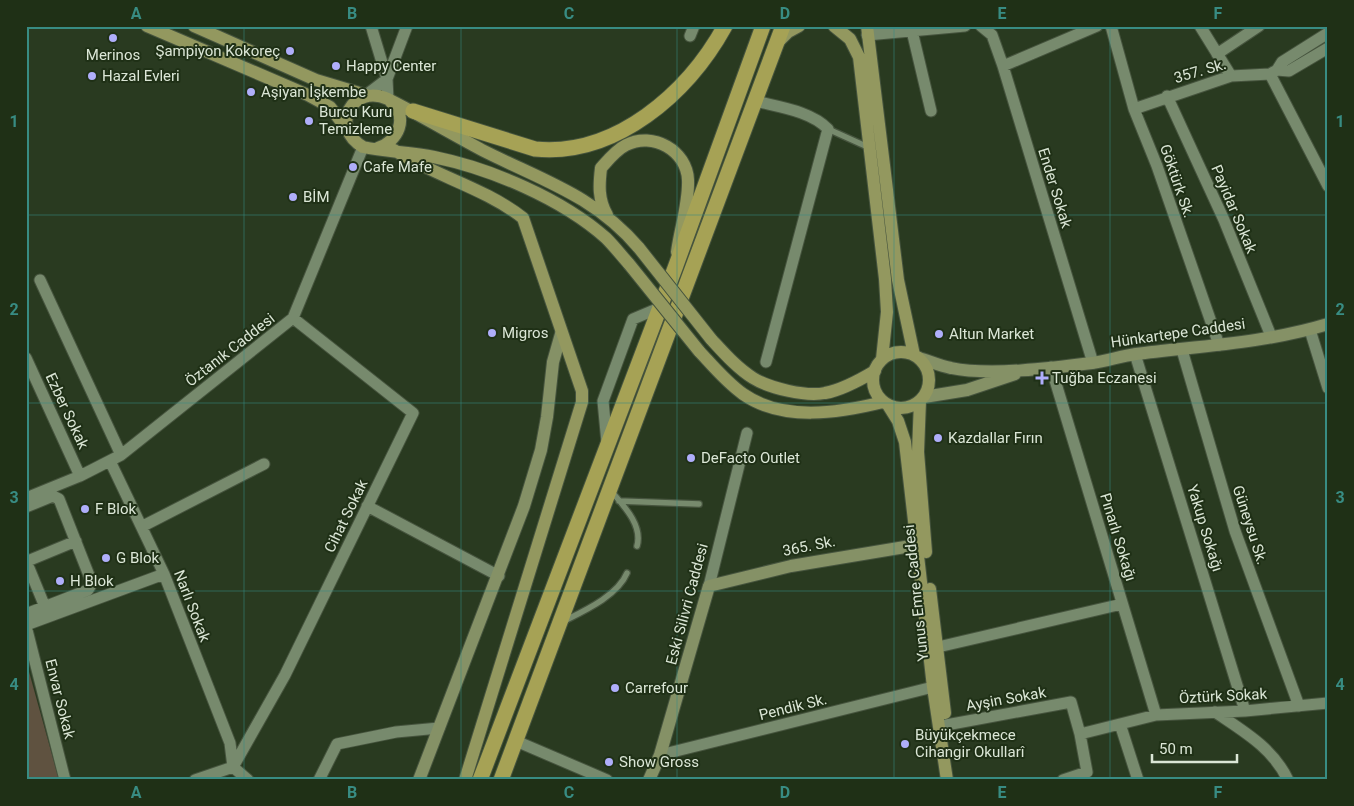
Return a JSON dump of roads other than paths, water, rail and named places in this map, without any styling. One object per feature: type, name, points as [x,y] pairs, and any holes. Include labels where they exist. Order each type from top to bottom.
[{"type":"highway","points":[[413,111],[535,149],[552,151],[601,140],[631,126],[656,110],[714,46],[725,26]]},
{"type":"highway","points":[[480,780],[675,268],[763,26]]},
{"type":"highway","points":[[501,780],[560,623],[615,496],[783,26]]},
{"type":"main road","points":[[147,26],[308,95],[330,107],[356,143],[363,147],[435,157],[474,167],[516,184],[589,224],[607,239],[629,264],[699,351],[724,378],[744,394],[775,409],[825,412],[852,410],[886,404],[905,408],[922,399],[967,390],[1032,370]]},
{"type":"main road","points":[[194,26],[316,80],[366,96]]},
{"type":"main road","points":[[776,44],[788,32],[799,26]]},
{"type":"main road","points":[[834,26],[850,39],[859,57],[886,279],[887,312],[882,359],[875,371],[874,386],[898,421],[904,442],[921,545],[933,687],[947,780]]},
{"type":"main road","points":[[867,30],[898,280],[917,357],[928,372],[930,381],[922,399]]},
{"type":"main road","points":[[347,129],[348,112],[358,99],[374,95],[388,99],[413,111],[482,150],[567,190],[624,230],[711,339],[734,363],[754,378],[770,386],[793,391],[824,394],[857,382],[875,371]]},
{"type":"main road","points":[[378,148],[387,145],[399,131],[399,113],[388,99]]},
{"type":"main road","points":[[608,217],[601,204],[601,168],[616,152],[627,144],[654,142],[665,145],[678,154],[685,164],[688,180],[675,268]]},
{"type":"main road","points":[[394,150],[435,174],[507,206],[523,218],[561,334],[582,390],[582,402],[465,780]]},
{"type":"main road","name":"Hünkartepe Caddesi","points":[[1032,370],[1093,363],[1135,354],[1219,345],[1310,330],[1328,324]]},
{"type":"main road","points":[[419,780],[499,576],[541,450],[553,362],[561,334]]},
{"type":"main road","points":[[882,359],[897,352],[951,368],[968,370],[1032,370]]},
{"type":"main road","name":"Yunus Emre Caddesi","points":[[922,399],[918,452],[921,545],[938,647],[954,780]]},
{"type":"main road","name":"365. Sk.","points":[[709,586],[801,564],[921,545]]},
{"type":"main road","name":"Eski Silivri Caddesi","points":[[650,780],[660,755],[709,586]]},
{"type":"street","points":[[371,26],[387,78],[388,99]]},
{"type":"street","points":[[366,96],[387,78],[407,26]]},
{"type":"street","points":[[867,30],[912,31],[965,26]]},
{"type":"street","name":"Ender Sokak","points":[[981,26],[992,35],[1003,66],[1093,363]]},
{"type":"street","points":[[1003,66],[1097,26]]},
{"type":"street","name":"Göktürk Sk.","points":[[1111,26],[1134,109],[1157,166],[1219,345]]},
{"type":"street","points":[[1200,26],[1231,76]]},
{"type":"street","points":[[1217,54],[1259,26]]},
{"type":"street","points":[[912,31],[931,111]]},
{"type":"street","points":[[1328,33],[1282,62],[1273,72],[1328,186]]},
{"type":"street","name":"357. Sk.","points":[[1134,109],[1167,96],[1231,76],[1289,71],[1328,48]]},
{"type":"street","name":"Payidar Sokak","points":[[1167,96],[1224,220],[1271,336]]},
{"type":"street","points":[[755,101],[808,116],[821,122],[828,129],[766,362]]},
{"type":"street","name":"Öztanık Caddesi","points":[[26,498],[80,476],[116,458],[294,318],[363,147]]},
{"type":"street","name":"Narlı Sokak","points":[[40,280],[164,574],[230,743],[233,767]]},
{"type":"street","name":"Cihat Sokak","points":[[233,767],[271,702],[414,413],[294,318]]},
{"type":"street","points":[[1310,330],[1328,388]]},
{"type":"street","name":"Güneysu Sk.","points":[[1182,350],[1235,531],[1299,706]]},
{"type":"street","name":"Yakup Sokağı","points":[[1135,354],[1245,711]]},
{"type":"street","name":"Ezber Sokak","points":[[26,358],[80,476]]},
{"type":"street","name":"Pınarlı Sokağı","points":[[1051,367],[1156,715]]},
{"type":"street","name":"Eski Silivri Caddesi","points":[[709,586],[747,433]]},
{"type":"street","points":[[143,526],[264,464]]},
{"type":"street","points":[[26,507],[53,496],[58,499],[92,583],[88,590],[26,614]]},
{"type":"street","points":[[367,506],[499,576]]},
{"type":"street","points":[[45,607],[28,564],[76,541]]},
{"type":"street","points":[[26,626],[164,574]]},
{"type":"street","points":[[938,647],[1122,604]]},
{"type":"street","name":"Envar Sokak","points":[[26,626],[65,780]]},
{"type":"street","name":"Pendik Sk.","points":[[660,755],[933,687]]},
{"type":"street","name":"Ayşin Sokak","points":[[946,725],[1071,702],[1080,734]]},
{"type":"street","name":"Öztürk Sokak","points":[[1080,734],[1156,715],[1245,711],[1328,703]]},
{"type":"street","points":[[1215,712],[1264,746],[1278,761],[1288,780]]},
{"type":"street","points":[[1120,724],[1138,780]]},
{"type":"street","points":[[319,780],[337,744],[396,732],[439,728]]},
{"type":"street","points":[[1063,780],[1087,772],[1080,734]]},
{"type":"street","points":[[516,740],[607,780]]},
{"type":"street","points":[[195,780],[233,767],[248,780]]},
{"type":"lane","points":[[828,129],[870,148]]},
{"type":"lane","points":[[615,496],[699,504]]},
{"type":"lane","points":[[615,496],[627,510],[637,531],[637,546]]},
{"type":"lane","points":[[560,623],[586,610],[622,583],[627,573]]},
{"type":"place","name":"Merinos","points":[[113,38]]},
{"type":"place","name":"Şampiyon Kokoreç","points":[[290,51]]},
{"type":"place","name":"Happy Center","points":[[336,66]]},
{"type":"place","name":"Hazal Evleri","points":[[92,76]]},
{"type":"place","name":"Aşiyan İşkembe","points":[[251,92]]},
{"type":"place","name":"Burcu Kuru Temizleme","points":[[309,121]]},
{"type":"place","name":"Cafe Mafe","points":[[353,167]]},
{"type":"place","name":"BİM","points":[[293,197]]},
{"type":"place","name":"Migros","points":[[492,333]]},
{"type":"place","name":"Altun Market","points":[[939,334]]},
{"type":"place","name":"Tuğba Eczanesi","points":[[1042,378]]},
{"type":"place","name":"Kazdallar Fırın","points":[[938,438]]},
{"type":"place","name":"DeFacto Outlet","points":[[691,458]]},
{"type":"place","name":"F Blok","points":[[85,509]]},
{"type":"place","name":"G Blok","points":[[106,558]]},
{"type":"place","name":"H Blok","points":[[60,581]]},
{"type":"place","name":"Carrefour","points":[[615,688]]},
{"type":"place","name":"Büyükçekmece Cihangir Okullarî","points":[[905,744]]},
{"type":"place","name":"Show Gross","points":[[609,762]]}]
